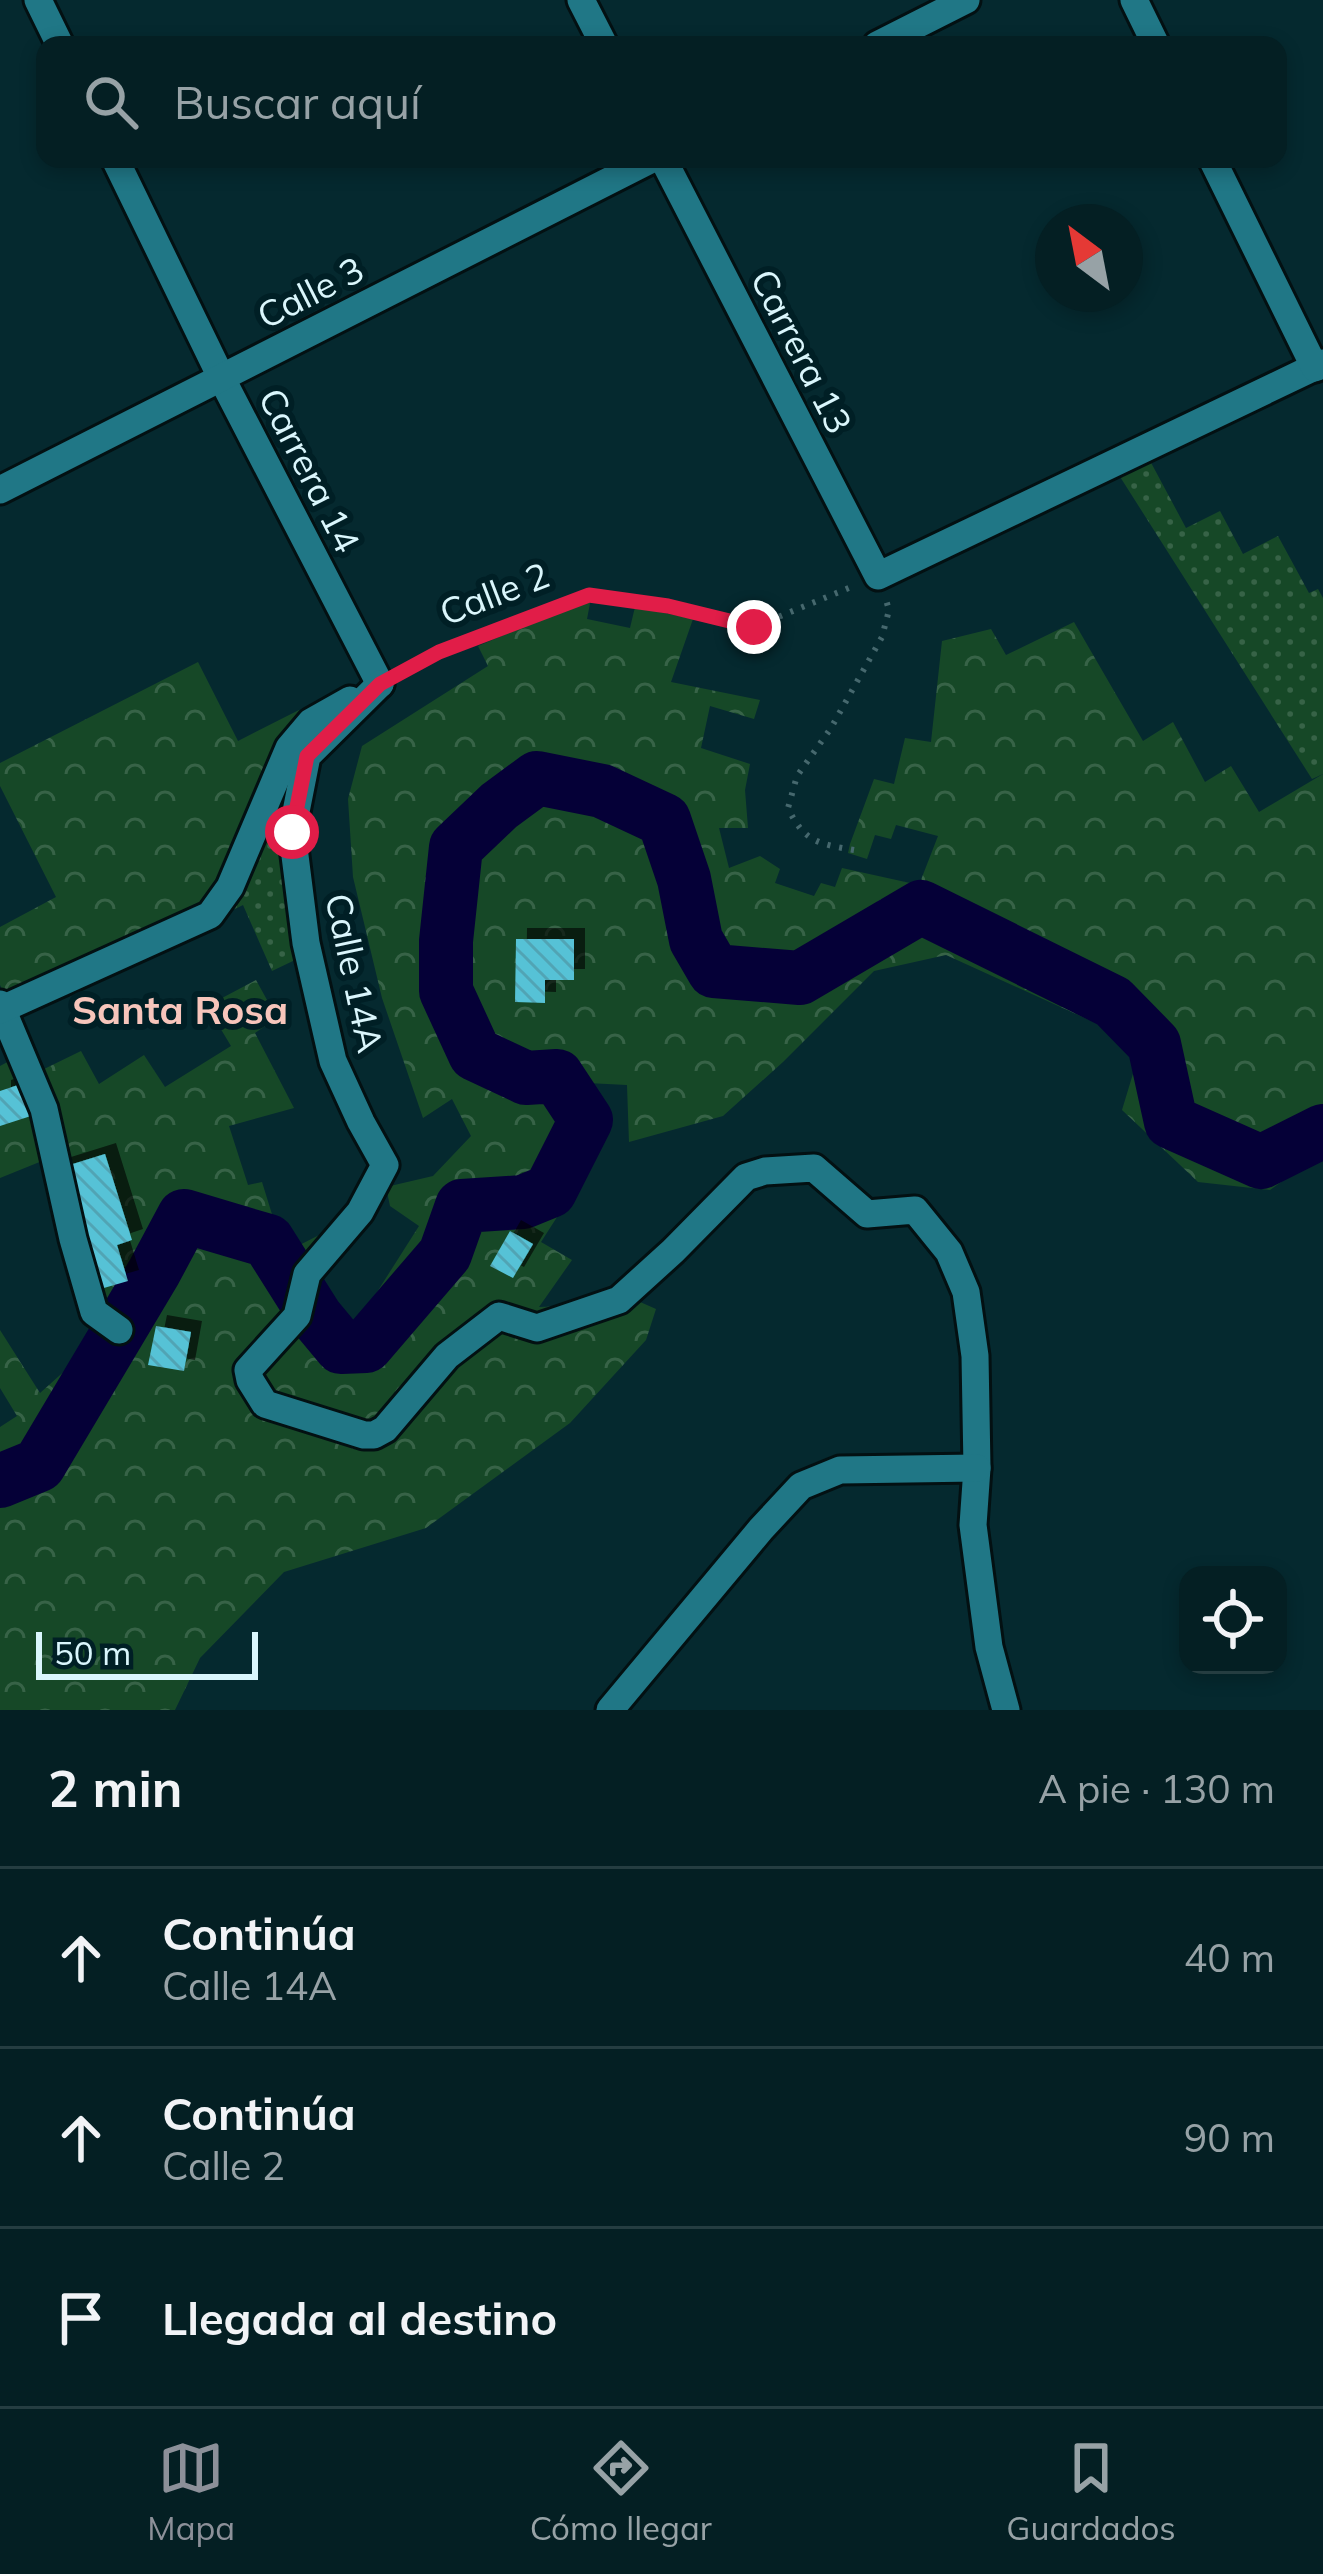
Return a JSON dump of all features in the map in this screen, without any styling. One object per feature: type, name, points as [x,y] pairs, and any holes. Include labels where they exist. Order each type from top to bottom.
[{"type":"street","points":[[38,0],[56,36]]},
{"type":"street","points":[[581,0],[599,36]]},
{"type":"street","points":[[895,36],[966,0]]},
{"type":"street","points":[[1134,0],[1152,36]]},
{"type":"street","name":"Carrera 14","points":[[119,168],[380,684]]},
{"type":"street","name":"Calle 3","points":[[0,490],[634,168]]},
{"type":"street","name":"Carrera 13","points":[[668,168],[878,576]]},
{"type":"street","points":[[878,576],[1319,366],[1217,168]]},
{"type":"street","points":[[119,1330],[94,1312],[44,1109],[1,1008],[210,915],[230,887],[289,748],[311,722],[380,684]]},
{"type":"street","name":"Calle 14A","points":[[380,684],[307,756],[292,832],[306,943],[333,1060],[385,1166],[360,1212],[307,1274],[297,1316],[248,1370],[265,1404],[374,1435],[385,1429],[447,1356],[499,1316],[537,1328],[619,1300],[746,1177],[814,1168],[867,1214],[915,1210],[949,1252],[966,1292],[975,1356],[977,1468]]},
{"type":"street","points":[[610,1710],[801,1486],[840,1470],[977,1468],[973,1525],[982,1606],[1006,1710]]},
{"type":"path","name":"Calle 2","points":[[380,684],[439,652],[589,595],[668,606],[754,627],[878,576]]},
{"type":"path","points":[[854,850],[813,840],[797,827],[788,808],[797,776],[831,728],[882,637],[889,610],[878,576]]},
{"type":"green space","points":[[1148,457],[1186,528],[1220,511],[1243,554],[1278,536],[1309,593],[1318,589],[1323,598],[1323,774],[1312,779],[1117,472]]},
{"type":"green space","points":[[591,598],[587,619],[630,628],[635,607],[693,619],[671,682],[760,700],[754,719],[710,706],[701,748],[750,764],[745,790],[748,828],[719,828],[729,868],[760,856],[780,869],[775,883],[814,896],[821,883],[835,887],[842,868],[919,885],[938,836],[896,825],[891,839],[875,835],[867,859],[848,853],[850,844],[874,779],[894,784],[905,738],[931,742],[942,641],[991,629],[1006,655],[1074,622],[1143,741],[1173,722],[1205,782],[1231,766],[1259,812],[1323,774],[1323,1152],[1270,1190],[1198,1182],[1122,1110],[1142,1044],[946,955],[874,971],[723,1116],[629,1142],[627,1085],[588,1083],[584,1175],[541,1242],[572,1260],[539,1307],[599,1305],[631,1298],[656,1309],[646,1340],[570,1423],[426,1528],[284,1572],[200,1658],[175,1710],[0,1710],[0,1427],[17,1416],[0,1388],[0,1330],[40,1393],[106,1334],[97,1290],[127,1280],[117,1245],[131,1240],[60,1168],[40,1071],[81,1051],[99,1084],[144,1055],[165,1087],[231,1046],[207,1006],[256,980],[277,1018],[255,1033],[294,1108],[229,1126],[248,1185],[262,1182],[284,1253],[329,1230],[302,1289],[344,1338],[351,1333],[419,1226],[390,1206],[386,1187],[433,1176],[471,1136],[452,1099],[423,1118],[382,998],[353,877],[348,799],[362,746],[488,666],[478,646]]},
{"type":"green space","points":[[198,662],[238,741],[299,710],[303,718],[223,879],[202,907],[6,997],[0,985],[0,927],[56,897],[0,786],[0,763]]},
{"type":"green space","points":[[300,750],[289,900],[295,960],[272,971],[243,905],[223,915]]},
{"type":"green space","points":[[13,1059],[34,1115],[42,1161],[0,1178],[0,1066]]},
{"type":"building","points":[[516,939],[574,939],[574,980],[545,980],[545,1003],[515,1002]]},
{"type":"building","points":[[24,1083],[34,1115],[0,1126],[0,1091]]},
{"type":"building","points":[[105,1154],[132,1240],[117,1245],[128,1281],[97,1290],[60,1168]]},
{"type":"building","points":[[510,1231],[533,1244],[513,1278],[490,1266]]},
{"type":"building","points":[[156,1326],[191,1332],[184,1371],[148,1365]]},
{"type":"waterway","points":[[0,1481],[39,1465],[184,1216],[268,1241],[341,1347],[366,1346],[445,1254],[462,1206],[523,1202],[550,1191],[586,1120],[557,1076],[526,1078],[475,1054],[446,991],[456,847],[537,778],[602,791],[664,820],[684,879],[696,940],[714,971],[800,978],[921,907],[1113,1002],[1154,1044],[1171,1122],[1261,1162],[1323,1131]]},
{"type":"district","name":"Santa Rosa","points":[[180,1009]]},
{"type":"route","points":[[292,832],[307,756],[380,684],[439,652],[589,595],[668,606],[754,627]]}]
